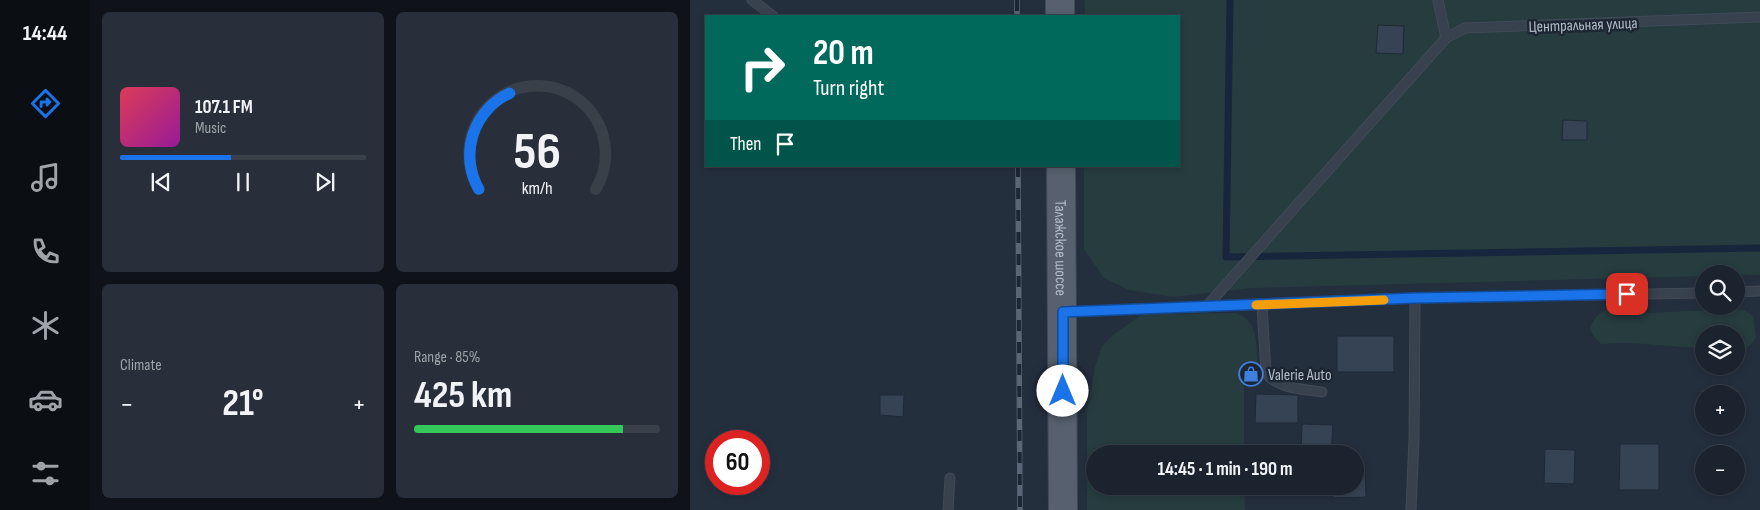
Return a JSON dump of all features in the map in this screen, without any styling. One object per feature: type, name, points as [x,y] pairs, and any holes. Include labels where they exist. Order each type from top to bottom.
[{"type":"main road","points":[[1060,0],[1060,15]]},
{"type":"main road","name":"Талажское шоссе","points":[[1061,167],[1063,510]]},
{"type":"lane","points":[[752,0],[772,15]]},
{"type":"lane","points":[[1206,307],[1446,38],[1438,0]]},
{"type":"lane","name":"Центральная улица","points":[[1446,38],[1465,28],[1760,17]]},
{"type":"lane","points":[[1063,312],[1415,298],[1695,292]]},
{"type":"lane","points":[[1745,292],[1760,292]]},
{"type":"lane","points":[[1411,510],[1414,439],[1415,298]]},
{"type":"lane","points":[[1262,305],[1266,373],[1272,381],[1287,386],[1322,392]]},
{"type":"lane","points":[[948,510],[950,478]]},
{"type":"green space","points":[[1085,0],[1760,0],[1760,275],[1745,275],[1745,265],[1695,265],[1695,276],[1252,288],[1173,297],[1129,290],[1104,278],[1084,249],[1084,167],[1180,167],[1180,15],[1085,15]]},
{"type":"green space","points":[[1628,306],[1648,313],[1695,311],[1695,315],[1745,315],[1745,311],[1753,316],[1756,337],[1751,345],[1745,348],[1745,325],[1695,325],[1695,347],[1626,343],[1601,344],[1594,337],[1590,329],[1600,314],[1615,307]]},
{"type":"green space","points":[[1235,313],[1243,316],[1252,326],[1256,340],[1258,363],[1244,364],[1244,445],[1087,445],[1087,410],[1095,367],[1102,346],[1114,334],[1143,314]]},
{"type":"green space","points":[[1087,495],[1244,495],[1245,510],[1087,510]]},
{"type":"building","points":[[1378,25],[1404,26],[1403,54],[1376,53]]},
{"type":"building","points":[[1563,120],[1587,121],[1587,140],[1562,140]]},
{"type":"building","points":[[1337,336],[1394,336],[1394,372],[1337,372]]},
{"type":"building","points":[[1256,394],[1298,395],[1298,423],[1255,423]]},
{"type":"building","points":[[880,395],[904,395],[903,417],[880,415]]},
{"type":"building","points":[[1302,424],[1333,425],[1332,445],[1301,445]]},
{"type":"building","points":[[1620,444],[1659,444],[1659,490],[1619,490]]},
{"type":"building","points":[[1545,449],[1575,450],[1574,484],[1544,483]]},
{"type":"building","points":[[1365,468],[1366,497],[1333,498],[1333,495],[1364,495]]},
{"type":"waterway","points":[[1230,0],[1226,257],[1760,248]]},
{"type":"railway","points":[[1017,0],[1017,15]]},
{"type":"railway","points":[[1018,167],[1020,510]]},
{"type":"slow traffic","points":[[1256,305],[1384,300]]},
{"type":"place","name":"Valerie Auto","points":[[1251,374]]},
{"type":"route","points":[[1063,391],[1063,312],[1415,298],[1627,294]]}]
